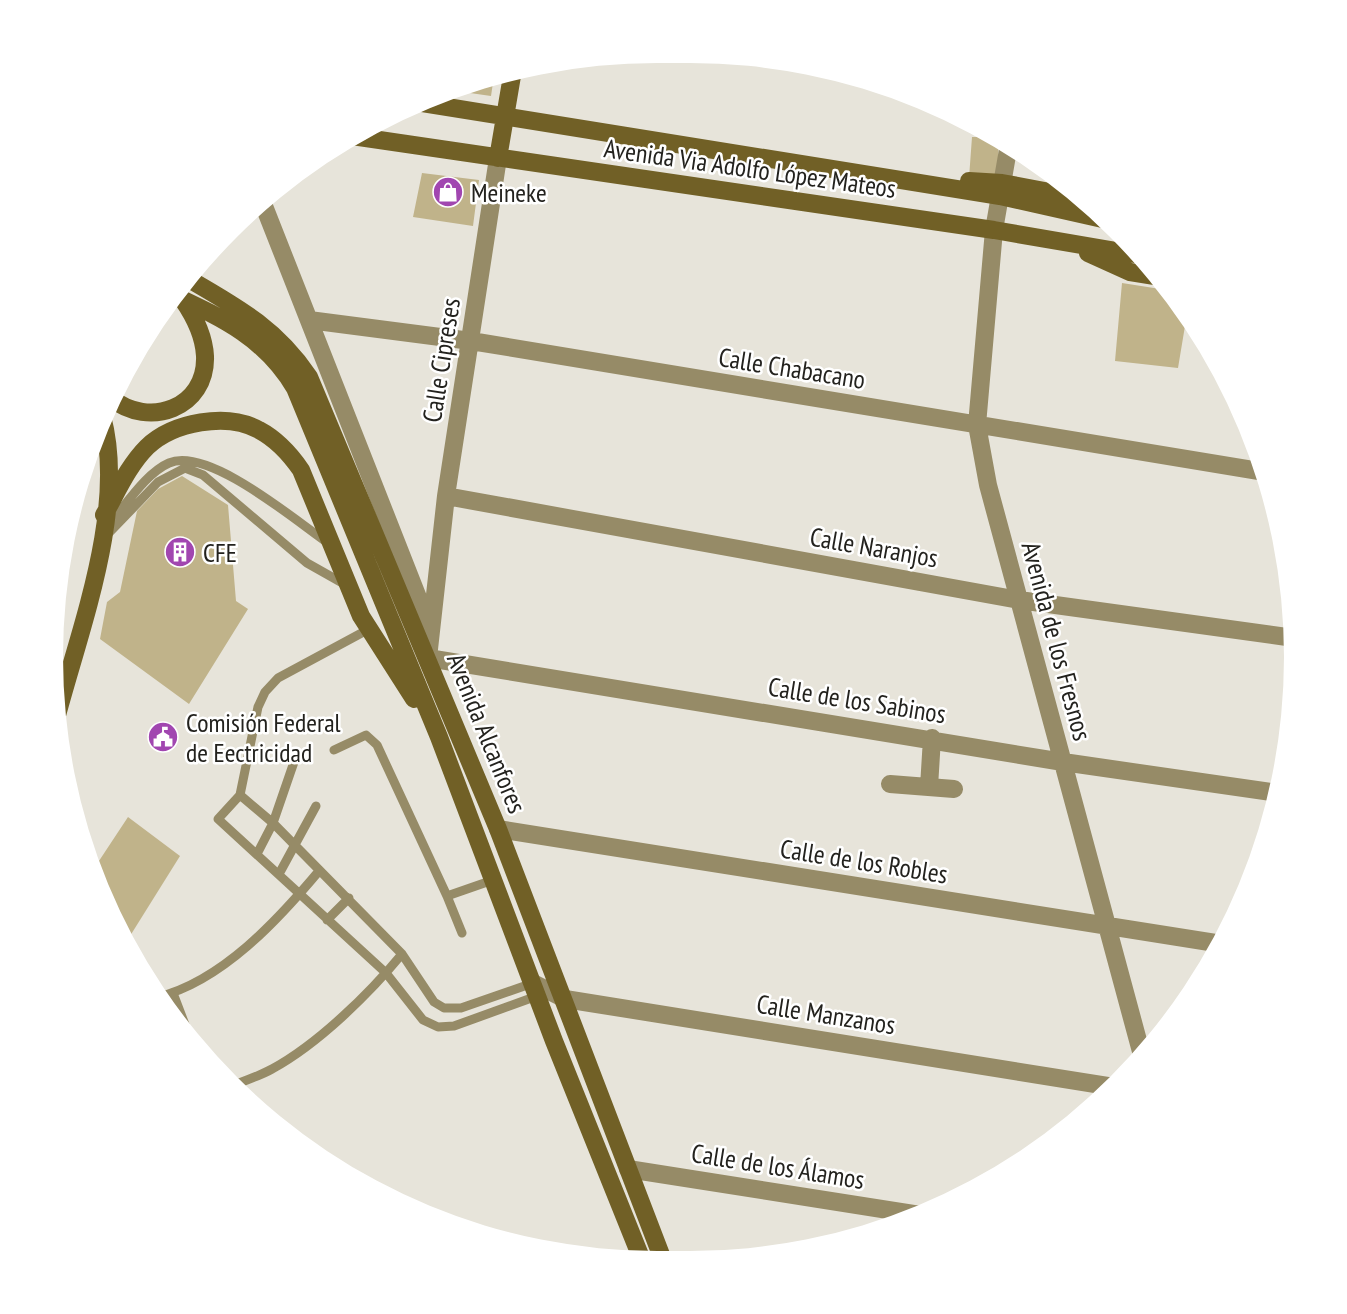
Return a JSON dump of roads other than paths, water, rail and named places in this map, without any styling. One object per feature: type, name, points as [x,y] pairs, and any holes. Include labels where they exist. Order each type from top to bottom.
[{"type":"main road","name":"Calle Cipreses","points":[[498,158],[511,81]]},
{"type":"main road","name":"Avenida Via Adolfo López Mateos","points":[[437,105],[850,172],[1001,190],[1086,214]]},
{"type":"main road","name":"Avenida Via Adolfo López Mateos","points":[[368,138],[994,230],[1125,252]]},
{"type":"main road","points":[[1001,190],[1065,197]]},
{"type":"main road","points":[[1062,242],[1130,272],[1144,274]]},
{"type":"main road","name":"Avenida Alcanfores","points":[[195,283],[268,328],[290,349],[309,377],[498,829],[660,1251]]},
{"type":"main road","name":"Avenida Alcanfores","points":[[182,300],[257,341],[279,363],[295,388],[439,737],[638,1251]]},
{"type":"main road","points":[[120,404],[132,412],[151,414],[169,411],[195,390],[205,357],[203,341],[181,302]]},
{"type":"main road","points":[[64,688],[103,529],[129,469],[148,446],[181,428],[231,422],[258,429],[290,454],[310,489],[348,586],[369,629],[439,737]]},
{"type":"main road","points":[[103,529],[108,450],[106,437]]},
{"type":"street","points":[[1001,190],[1007,155]]},
{"type":"street","name":"Calle Cipreses","points":[[428,658],[429,626],[446,496],[498,158]]},
{"type":"street","name":"Avenida de los Fresnos","points":[[1001,190],[994,230],[977,425],[988,485],[1139,1046]]},
{"type":"street","name":"Avenida Alcanfores","points":[[265,210],[429,626]]},
{"type":"street","name":"Calle Chabacano","points":[[309,320],[471,341],[1253,470]]},
{"type":"street","name":"Calle Naranjos","points":[[446,496],[1019,600],[1283,637]]},
{"type":"street","name":"Calle de los Sabinos","points":[[428,658],[932,738],[1063,762],[1269,792]]},
{"type":"street","points":[[929,787],[932,738]]},
{"type":"street","points":[[890,784],[954,789]]},
{"type":"street","name":"Calle de los Robles","points":[[498,829],[1211,942]]},
{"type":"street","name":"Calle Manzanos","points":[[535,989],[565,999],[1102,1085]]},
{"type":"street","name":"Calle de los Álamos","points":[[628,1169],[901,1212]]},
{"type":"lane","points":[[103,529],[154,474],[170,463],[188,460],[219,469],[332,546]]},
{"type":"lane","points":[[103,529],[158,482],[185,468],[203,475],[307,563],[348,586]]},
{"type":"lane","points":[[369,629],[278,678],[265,692],[258,707],[240,794],[218,819],[386,974],[423,1020],[438,1027],[475,1018],[535,989]]},
{"type":"lane","points":[[334,750],[366,735],[377,745],[462,933]]},
{"type":"lane","points":[[257,854],[273,823],[294,762]]},
{"type":"lane","points":[[240,794],[349,898],[402,954],[434,1002],[444,1008],[471,1005],[535,989]]},
{"type":"lane","points":[[279,873],[296,847],[316,806]]},
{"type":"lane","points":[[168,994],[214,971],[300,894],[319,871]]},
{"type":"lane","points":[[447,896],[493,880]]},
{"type":"lane","points":[[327,919],[349,898]]},
{"type":"lane","points":[[242,1082],[272,1069],[309,1042],[386,974],[402,954]]},
{"type":"lane","points":[[173,993],[179,1010]]},
{"type":"lane","points":[[471,1005],[475,1018]]},
{"type":"place","name":"Meineke","points":[[448,192]]},
{"type":"place","name":"CFE","points":[[180,552]]},
{"type":"place","name":"Comisión Federal de Eectricidad","points":[[163,737]]}]
